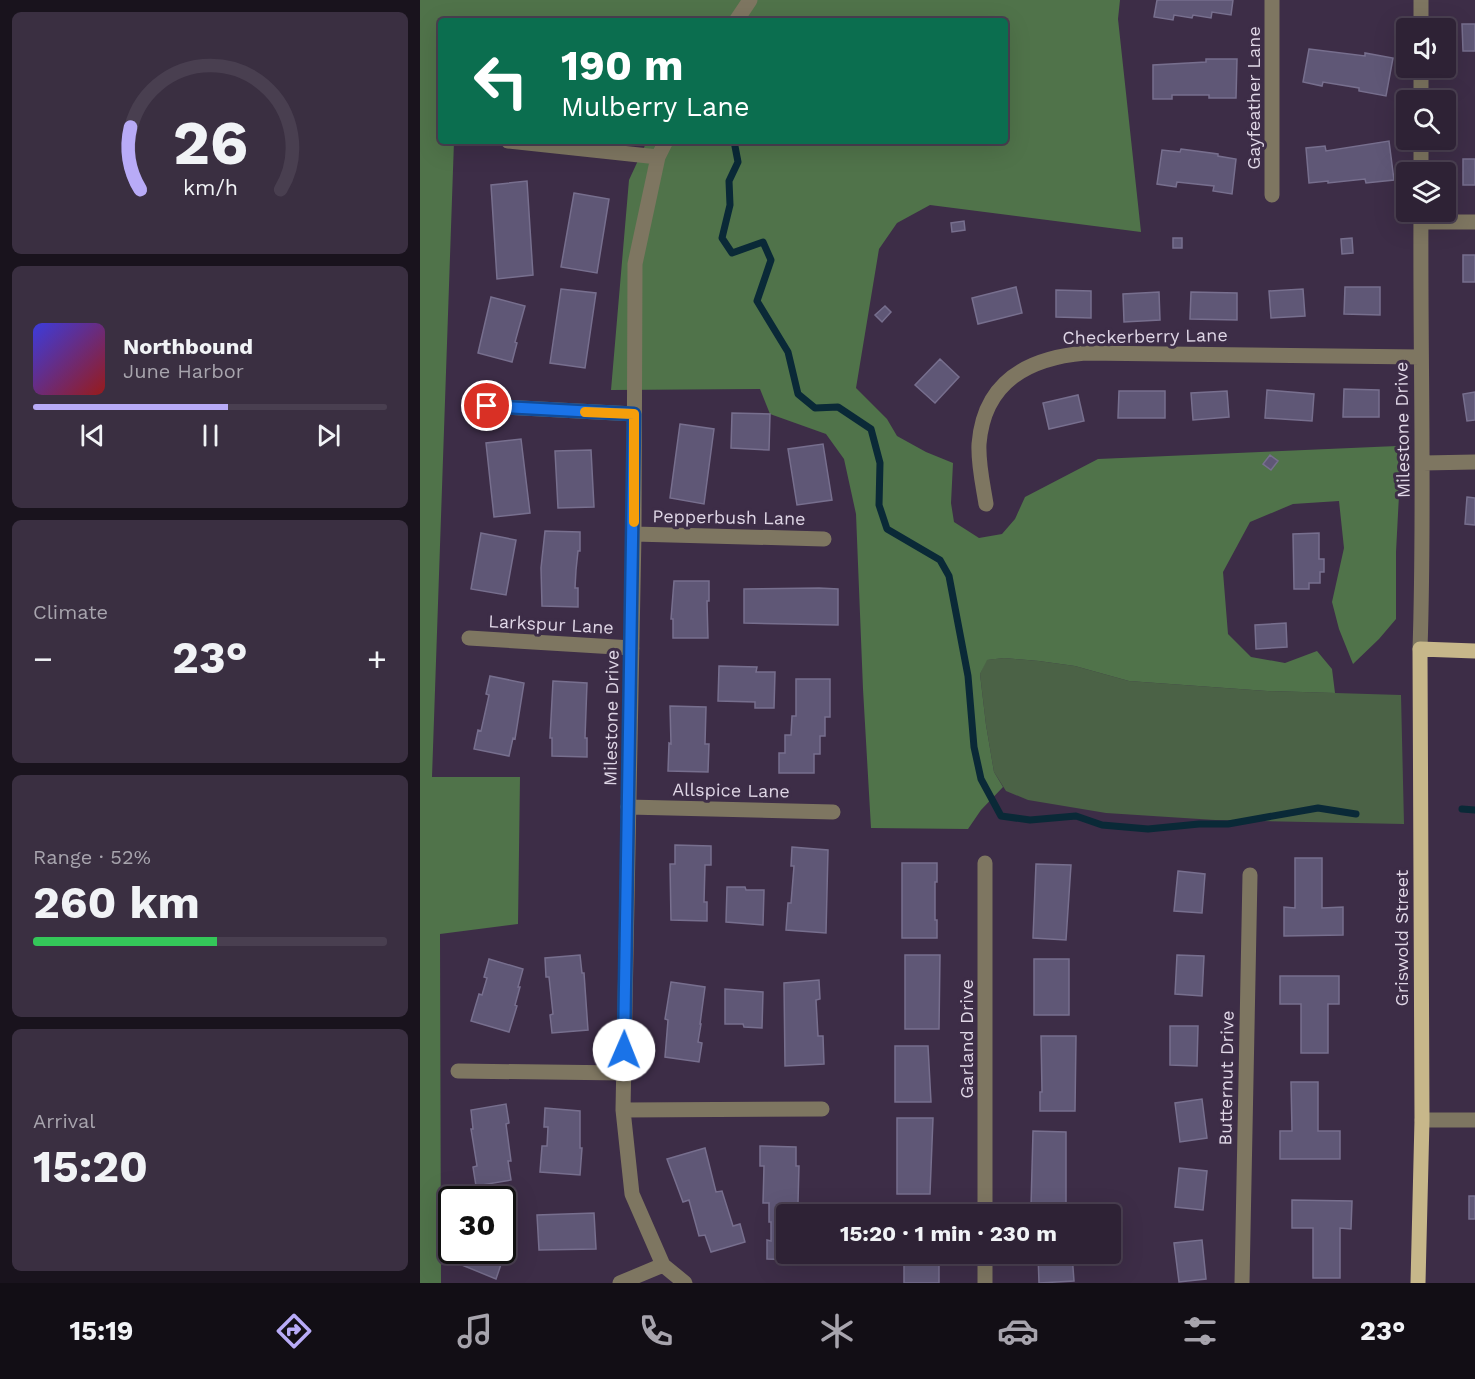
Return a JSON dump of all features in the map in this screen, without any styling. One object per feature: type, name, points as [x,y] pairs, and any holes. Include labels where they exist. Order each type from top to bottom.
[{"type":"main road","points":[[1420,649],[1475,651]]},
{"type":"main road","name":"Griswold Street","points":[[1418,1283],[1422,1120],[1420,649]]},
{"type":"street","points":[[738,18],[750,0]]},
{"type":"street","name":"Gayfeather Lane","points":[[1272,0],[1272,195]]},
{"type":"street","points":[[1421,0],[1421,18]]},
{"type":"street","points":[[536,144],[658,157]]},
{"type":"street","name":"Milestone Drive","points":[[664,144],[658,157],[635,264],[634,534],[623,1110],[632,1194],[663,1265],[685,1283]]},
{"type":"street","points":[[1456,220],[1475,222]]},
{"type":"street","name":"Milestone Drive","points":[[1420,222],[1423,463],[1420,649]]},
{"type":"street","name":"Checkerberry Lane","points":[[986,504],[979,444],[983,423],[990,405],[1000,388],[1012,376],[1044,359],[1085,353],[1420,357]]},
{"type":"street","points":[[487,406],[634,414]]},
{"type":"street","points":[[1423,463],[1475,462]]},
{"type":"street","name":"Pepperbush Lane","points":[[634,534],[824,539]]},
{"type":"street","name":"Larkspur Lane","points":[[469,638],[632,648]]},
{"type":"street","name":"Allspice Lane","points":[[628,807],[833,812]]},
{"type":"street","name":"Garland Drive","points":[[985,863],[985,1204]]},
{"type":"street","name":"Butternut Drive","points":[[1242,1283],[1250,874]]},
{"type":"street","points":[[458,1071],[624,1072]]},
{"type":"street","points":[[623,1110],[822,1109]]},
{"type":"street","points":[[1422,1120],[1475,1120]]},
{"type":"street","points":[[985,1264],[985,1283]]},
{"type":"street","points":[[620,1283],[663,1265]]},
{"type":"green space","points":[[420,0],[1120,0],[1118,19],[1141,232],[930,205],[897,223],[879,249],[856,388],[887,419],[897,436],[926,452],[953,463],[951,503],[954,522],[979,538],[1002,534],[1015,519],[1025,497],[1098,459],[1397,446],[1400,476],[1396,552],[1396,619],[1353,664],[1339,629],[1332,602],[1344,548],[1339,501],[1293,504],[1250,522],[1223,572],[1228,634],[1251,657],[1285,663],[1317,651],[1332,669],[1335,693],[1267,691],[1129,681],[1075,666],[1004,658],[987,660],[980,674],[986,725],[994,772],[1003,787],[981,810],[968,829],[871,828],[856,514],[844,459],[826,434],[770,414],[760,389],[611,390],[629,180],[646,144],[1008,144],[1008,18],[438,18],[438,144],[454,144],[432,777],[520,777],[518,924],[440,934],[441,1186],[438,1186],[438,1264],[441,1264],[441,1283],[420,1283]]},
{"type":"green space","points":[[1004,658],[1075,666],[1129,681],[1267,691],[1401,695],[1404,824],[1215,820],[1106,813],[1028,800],[1006,791],[994,772],[980,674],[986,660]]},
{"type":"building","points":[[1157,0],[1233,0],[1231,15],[1212,12],[1211,18],[1193,15],[1192,18],[1174,15],[1173,20],[1154,17]]},
{"type":"building","points":[[1462,24],[1475,24],[1475,51],[1463,51]]},
{"type":"building","points":[[1309,49],[1365,56],[1365,53],[1393,58],[1386,96],[1359,91],[1359,88],[1323,82],[1322,86],[1303,82]]},
{"type":"building","points":[[1206,59],[1237,59],[1236,98],[1172,95],[1172,99],[1153,99],[1153,65],[1206,62]]},
{"type":"building","points":[[1389,141],[1394,180],[1366,183],[1365,179],[1309,183],[1306,148],[1325,146],[1326,151]]},
{"type":"building","points":[[1181,149],[1236,159],[1232,194],[1213,191],[1214,186],[1177,182],[1176,187],[1157,184],[1162,150],[1180,152]]},
{"type":"building","points":[[1463,159],[1475,159],[1475,185],[1463,185]]},
{"type":"building","points":[[527,181],[533,275],[497,279],[491,185]]},
{"type":"building","points":[[574,193],[609,199],[597,273],[561,267]]},
{"type":"building","points":[[964,221],[965,230],[952,232],[951,223]]},
{"type":"building","points":[[1173,238],[1182,238],[1182,248],[1173,248]]},
{"type":"building","points":[[1352,238],[1353,253],[1342,254],[1341,239]]},
{"type":"building","points":[[1463,255],[1475,255],[1475,282],[1463,282]]},
{"type":"building","points":[[1016,287],[1022,313],[978,324],[972,298]]},
{"type":"building","points":[[1345,287],[1380,287],[1380,315],[1344,314]]},
{"type":"building","points":[[561,289],[596,293],[585,368],[550,363]]},
{"type":"building","points":[[1303,289],[1305,316],[1271,318],[1269,291]]},
{"type":"building","points":[[1056,290],[1091,291],[1091,318],[1056,317]]},
{"type":"building","points":[[1159,292],[1160,320],[1124,322],[1123,294]]},
{"type":"building","points":[[1191,292],[1237,293],[1237,320],[1190,319]]},
{"type":"building","points":[[491,297],[525,306],[512,362],[478,353]]},
{"type":"building","points":[[885,306],[891,312],[882,322],[875,315]]},
{"type":"building","points":[[940,359],[959,377],[935,403],[915,385]]},
{"type":"building","points":[[1344,389],[1379,390],[1379,417],[1343,417]]},
{"type":"building","points":[[1267,390],[1314,394],[1312,421],[1265,418]]},
{"type":"building","points":[[1119,391],[1165,391],[1165,418],[1118,418]]},
{"type":"building","points":[[1227,391],[1229,417],[1193,420],[1191,393]]},
{"type":"building","points":[[1475,392],[1475,420],[1467,421],[1463,394]]},
{"type":"building","points":[[1078,395],[1084,421],[1049,429],[1043,403]]},
{"type":"building","points":[[732,413],[770,414],[769,450],[731,448]]},
{"type":"building","points":[[680,424],[714,429],[704,504],[670,498]]},
{"type":"building","points":[[521,439],[530,513],[494,517],[486,443]]},
{"type":"building","points":[[823,444],[832,500],[797,505],[788,449]]},
{"type":"building","points":[[591,450],[594,507],[558,508],[555,451]]},
{"type":"building","points":[[1270,455],[1278,461],[1271,470],[1263,464]]},
{"type":"building","points":[[1467,497],[1475,498],[1475,525],[1465,524]]},
{"type":"building","points":[[545,531],[580,532],[575,588],[578,588],[578,607],[542,606],[541,568]]},
{"type":"building","points":[[481,533],[516,540],[506,595],[471,589]]},
{"type":"building","points":[[1319,533],[1319,559],[1324,559],[1324,572],[1320,572],[1320,583],[1309,583],[1309,589],[1294,589],[1293,534]]},
{"type":"building","points":[[674,581],[709,581],[708,638],[673,638],[673,619],[671,619]]},
{"type":"building","points":[[744,589],[838,589],[838,625],[744,623]]},
{"type":"building","points":[[1286,623],[1287,647],[1256,649],[1255,625]]},
{"type":"building","points":[[719,666],[757,667],[756,672],[775,672],[774,708],[755,708],[755,702],[718,701]]},
{"type":"building","points":[[490,676],[524,683],[515,739],[513,738],[509,756],[474,749],[478,730],[481,731],[489,695],[486,694]]},
{"type":"building","points":[[796,679],[830,679],[830,717],[825,717],[825,736],[820,736],[820,754],[814,754],[814,773],[779,773],[779,753],[785,753],[785,735],[791,735],[792,716],[796,716]]},
{"type":"building","points":[[553,681],[587,683],[585,738],[587,738],[587,757],[552,756],[552,738],[550,738]]},
{"type":"building","points":[[670,706],[706,707],[705,744],[709,744],[708,772],[668,771],[669,743],[671,744]]},
{"type":"building","points":[[675,845],[711,846],[711,865],[705,865],[704,902],[707,902],[707,921],[671,920],[670,864],[675,864]]},
{"type":"building","points":[[792,847],[828,850],[826,933],[786,930],[794,866],[791,866]]},
{"type":"building","points":[[1295,858],[1322,858],[1322,908],[1343,907],[1343,935],[1284,936],[1284,907],[1295,908]]},
{"type":"building","points":[[902,863],[937,863],[935,920],[937,920],[937,938],[902,938]]},
{"type":"building","points":[[1036,864],[1071,865],[1066,940],[1033,938]]},
{"type":"building","points":[[1178,871],[1205,874],[1202,913],[1174,911]]},
{"type":"building","points":[[727,887],[764,890],[763,925],[726,922]]},
{"type":"building","points":[[580,955],[582,973],[584,973],[588,1030],[552,1033],[550,1015],[553,1014],[545,958]]},
{"type":"building","points":[[905,955],[940,955],[939,1029],[905,1029]]},
{"type":"building","points":[[1177,955],[1204,956],[1202,996],[1175,994]]},
{"type":"building","points":[[489,959],[523,969],[515,1005],[517,1006],[509,1032],[471,1021],[479,994],[482,995],[487,978],[484,977]]},
{"type":"building","points":[[1034,959],[1069,959],[1069,1015],[1034,1015]]},
{"type":"building","points":[[1280,976],[1339,976],[1339,1004],[1328,1004],[1328,1053],[1301,1053],[1301,1004],[1280,1004]]},
{"type":"building","points":[[819,980],[820,999],[816,1000],[818,1036],[823,1036],[824,1064],[785,1066],[784,983]]},
{"type":"building","points":[[671,982],[705,987],[698,1042],[702,1043],[699,1062],[665,1057],[668,1020],[665,1019]]},
{"type":"building","points":[[725,989],[763,992],[762,1028],[744,1027],[743,1024],[725,1024]]},
{"type":"building","points":[[1170,1026],[1198,1026],[1197,1066],[1170,1065]]},
{"type":"building","points":[[1041,1036],[1076,1036],[1075,1111],[1040,1111]]},
{"type":"building","points":[[895,1046],[928,1046],[931,1102],[895,1102]]},
{"type":"building","points":[[1291,1082],[1318,1082],[1318,1131],[1340,1131],[1340,1159],[1280,1159],[1280,1131],[1292,1131]]},
{"type":"building","points":[[1202,1099],[1207,1138],[1180,1142],[1175,1103]]},
{"type":"building","points":[[506,1104],[511,1180],[476,1186],[473,1167],[477,1166],[471,1129],[473,1129],[471,1110]]},
{"type":"building","points":[[545,1108],[580,1111],[580,1148],[582,1148],[580,1175],[540,1172],[542,1146],[547,1146],[548,1127],[544,1127]]},
{"type":"building","points":[[897,1118],[933,1118],[930,1194],[897,1194]]},
{"type":"building","points":[[1033,1131],[1066,1132],[1066,1204],[1031,1204]]},
{"type":"building","points":[[760,1146],[796,1147],[796,1166],[799,1166],[798,1203],[803,1204],[776,1204],[776,1259],[767,1259],[767,1240],[771,1241],[771,1222],[769,1222],[769,1203],[763,1203],[764,1166],[760,1166]]},
{"type":"building","points":[[705,1148],[716,1192],[722,1191],[733,1226],[740,1224],[745,1242],[711,1252],[705,1235],[699,1236],[689,1200],[683,1202],[667,1159]]},
{"type":"building","points":[[1179,1168],[1207,1171],[1203,1210],[1175,1207]]},
{"type":"building","points":[[1469,1196],[1475,1196],[1475,1219],[1469,1219]]},
{"type":"building","points":[[1292,1200],[1352,1201],[1351,1229],[1340,1228],[1340,1278],[1313,1278],[1313,1228],[1292,1228]]},
{"type":"building","points":[[594,1213],[596,1249],[539,1250],[537,1215]]},
{"type":"building","points":[[1202,1240],[1206,1279],[1179,1282],[1174,1243]]},
{"type":"building","points":[[462,1264],[501,1264],[496,1279]]},
{"type":"building","points":[[904,1264],[939,1264],[939,1283],[904,1283]]},
{"type":"building","points":[[1038,1264],[1073,1264],[1074,1281],[1039,1283]]},
{"type":"waterway","points":[[735,144],[738,162],[729,181],[730,205],[722,238],[732,253],[763,242],[771,260],[757,301],[788,352],[798,394],[815,408],[838,407],[871,429],[880,463],[879,505],[887,529],[940,560],[949,576],[968,676],[974,747],[981,779],[1001,816],[1030,820],[1076,816],[1102,825],[1148,829],[1199,824],[1228,824],[1318,808],[1356,814]]},
{"type":"waterway","points":[[1462,809],[1475,810]]},
{"type":"slow traffic","points":[[585,412],[634,414],[634,522]]},
{"type":"route","points":[[487,406],[634,414],[634,534],[624,1050]]}]
